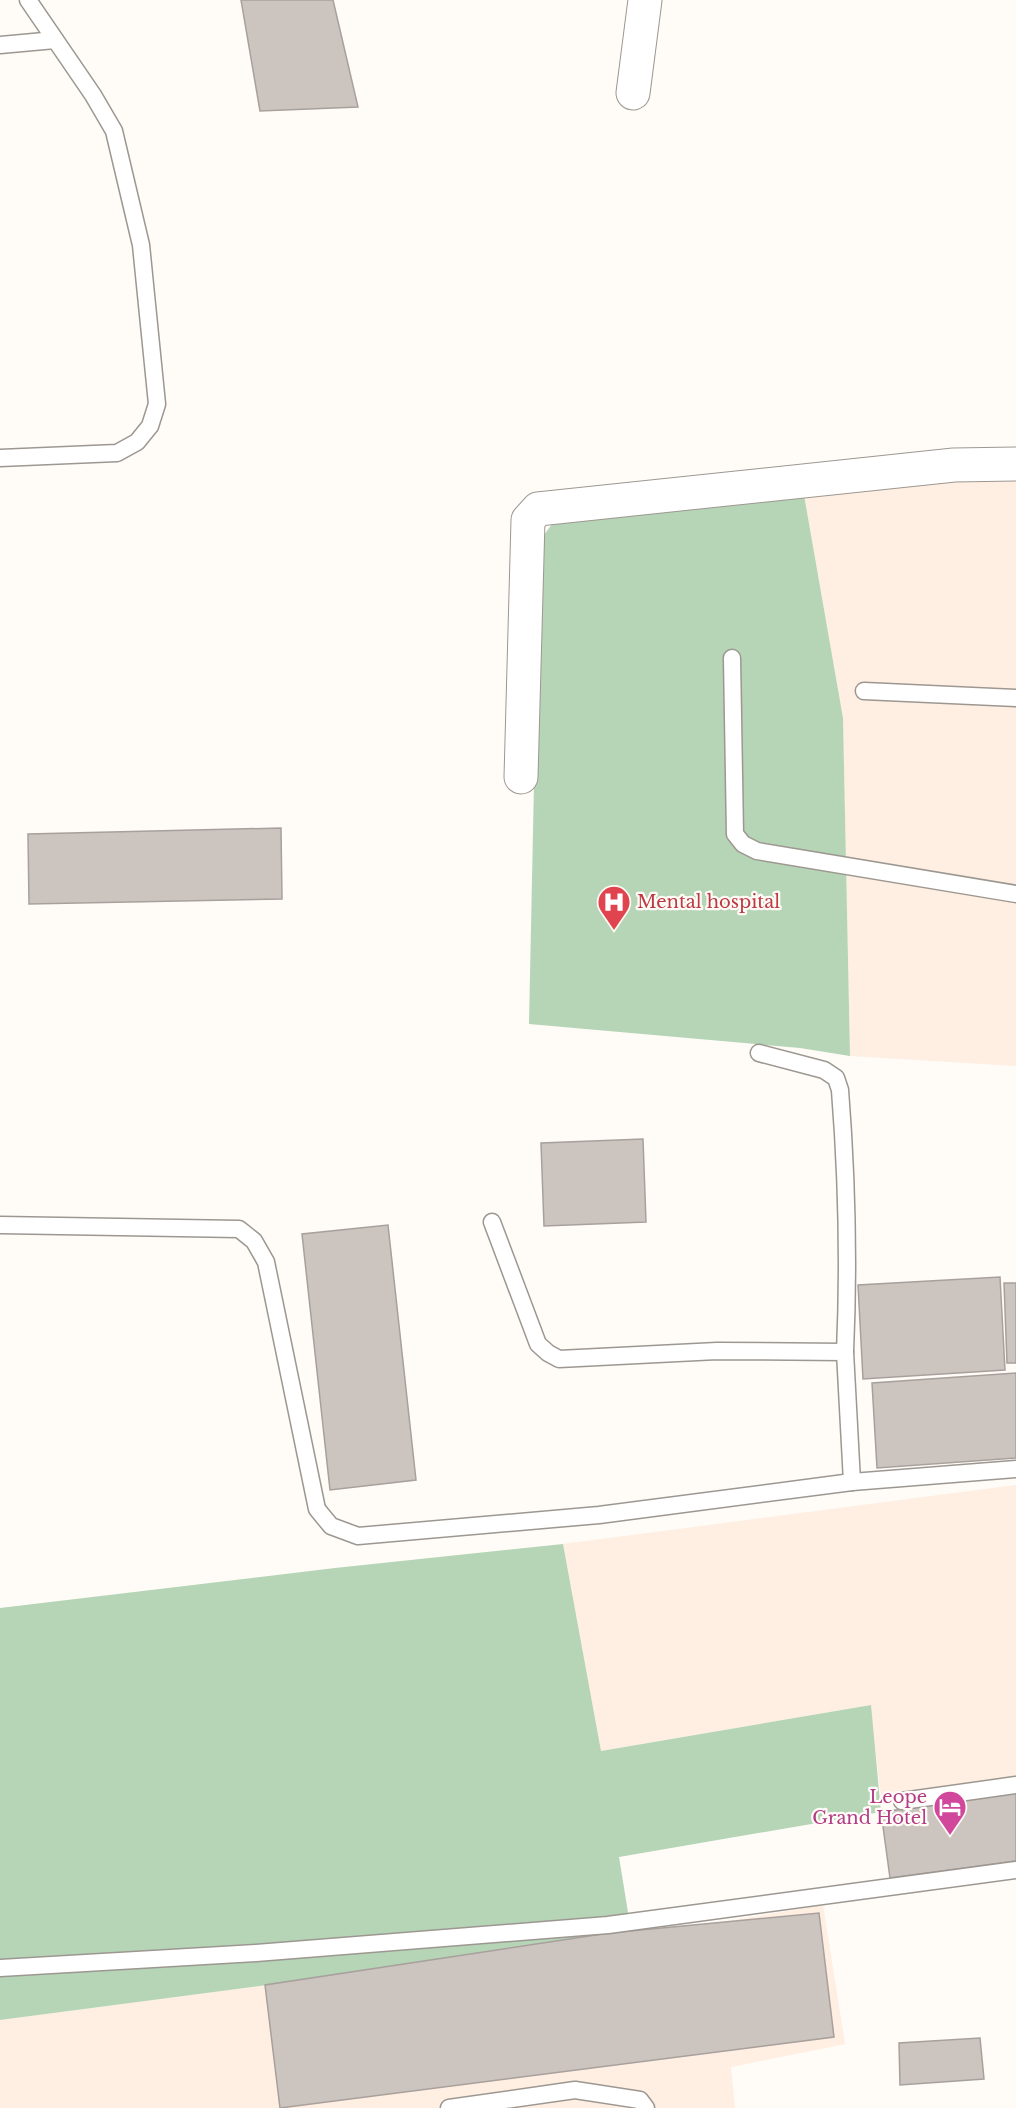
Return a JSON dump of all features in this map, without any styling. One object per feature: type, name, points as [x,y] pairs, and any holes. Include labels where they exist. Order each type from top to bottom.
[{"type":"street","points":[[633,93],[645,0]]},
{"type":"street","points":[[520,777],[528,520],[538,509],[954,465],[1016,464]]},
{"type":"lane","points":[[0,458],[117,453],[137,442],[150,426],[157,404],[141,245],[114,132],[93,95],[28,0]]},
{"type":"lane","points":[[0,45],[56,40]]},
{"type":"lane","points":[[732,658],[735,834],[743,844],[757,851],[1016,894]]},
{"type":"lane","points":[[864,691],[1016,698]]},
{"type":"lane","points":[[759,1053],[824,1070],[836,1078],[840,1090],[846,1170],[849,1271],[845,1352],[852,1482]]},
{"type":"lane","points":[[492,1222],[538,1344],[559,1359],[717,1351],[845,1352]]},
{"type":"lane","points":[[0,1225],[239,1229],[254,1241],[266,1262],[317,1509],[331,1526],[358,1536],[599,1515],[852,1482],[1016,1469]]},
{"type":"lane","points":[[902,1801],[1016,1785]]},
{"type":"lane","points":[[0,1968],[256,1953],[617,1924],[1016,1870]]},
{"type":"lane","points":[[449,2108],[575,2090],[640,2100],[646,2108]]},
{"type":"shaded area","points":[[951,479],[1016,481],[1016,1066],[850,1056],[843,718],[804,495]]},
{"type":"shaded area","points":[[1016,1485],[1016,1779],[881,1798],[870,1705],[601,1751],[563,1544]]},
{"type":"shaded area","points":[[823,1905],[845,2044],[731,2067],[735,2108],[0,2108],[0,2020],[632,1937]]},
{"type":"green space","points":[[804,495],[843,718],[850,1056],[800,1048],[529,1024],[539,542],[557,517]]},
{"type":"green space","points":[[563,1544],[601,1751],[871,1705],[881,1812],[619,1857],[632,1937],[0,2020],[0,1608],[335,1568]]},
{"type":"building","points":[[241,0],[333,0],[358,107],[260,111]]},
{"type":"building","points":[[281,828],[282,899],[29,904],[28,834]]},
{"type":"building","points":[[643,1139],[646,1222],[544,1226],[541,1143]]},
{"type":"building","points":[[388,1225],[416,1480],[330,1490],[302,1234]]},
{"type":"building","points":[[1000,1277],[1005,1370],[863,1379],[858,1285]]},
{"type":"building","points":[[1004,1283],[1016,1283],[1016,1363],[1007,1363]]},
{"type":"building","points":[[1016,1373],[1016,1458],[877,1468],[872,1383]]},
{"type":"building","name":"Leope Grand Hotel","points":[[1016,1793],[1016,1861],[890,1878],[881,1812]]},
{"type":"building","points":[[819,1913],[834,2037],[280,2108],[265,1985],[609,1933]]},
{"type":"building","points":[[980,2038],[984,2079],[900,2085],[899,2043]]},
{"type":"place","name":"Mental hospital","points":[[614,931]]},
{"type":"place","name":"Leope Grand Hotel","points":[[950,1836]]}]
